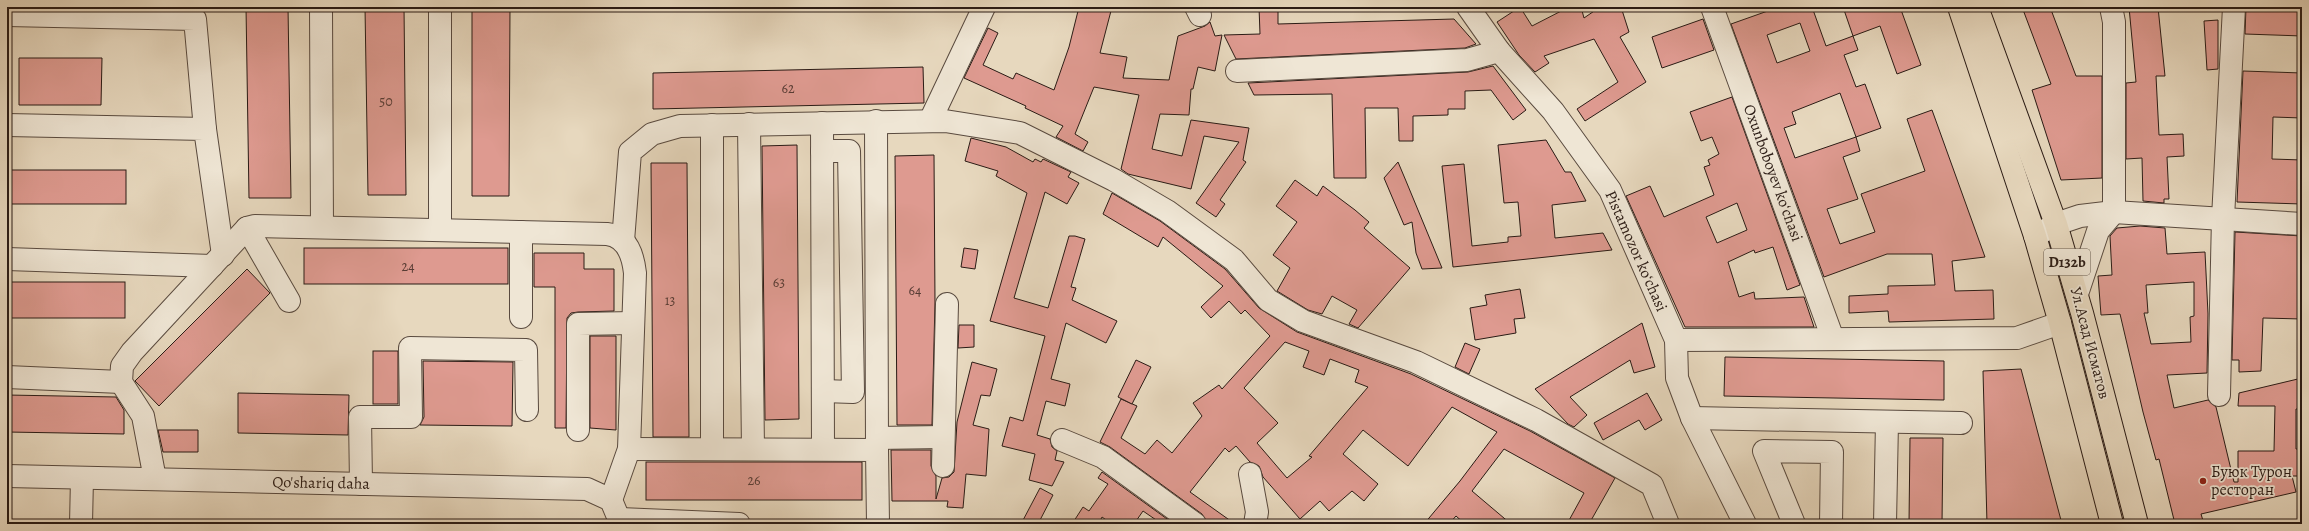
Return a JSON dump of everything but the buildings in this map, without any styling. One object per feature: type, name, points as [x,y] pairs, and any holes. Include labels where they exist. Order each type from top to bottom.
[{"type":"main road","name":"Ул.Асад Исматов","points":[[1959,7],[2035,236],[2060,323],[2112,524]]},
{"type":"main road","name":"Ул.Асад Исматов","points":[[1977,7],[2056,224],[2077,294],[2137,524]]},
{"type":"street","points":[[321,7],[322,227]]},
{"type":"street","points":[[440,7],[440,230]]},
{"type":"street","points":[[930,121],[984,7]]},
{"type":"street","name":"Pistamozor koʻchasi","points":[[1468,7],[1499,51],[1553,110],[1610,190],[1676,340],[1677,378],[1692,418],[1745,524]]},
{"type":"street","name":"Oxunboboyev koʻchasi","points":[[1712,7],[1833,339]]},
{"type":"street","points":[[2077,294],[2098,231],[2114,212],[2114,22],[2111,7]]},
{"type":"street","points":[[2219,395],[2223,218],[2234,7]]},
{"type":"street","points":[[7,15],[58,12],[196,13],[217,260]]},
{"type":"street","points":[[1236,71],[1467,60],[1499,51]]},
{"type":"street","points":[[623,241],[630,152],[652,134],[680,126],[945,121],[1020,133],[1114,180],[1167,211],[1234,260],[1268,300],[1303,322],[1416,362],[1536,420],[1652,485],[1668,524]]},
{"type":"street","points":[[876,122],[878,524]]},
{"type":"street","points":[[822,123],[823,449]]},
{"type":"street","points":[[749,124],[753,449]]},
{"type":"street","points":[[7,125],[205,129]]},
{"type":"street","points":[[712,125],[712,449]]},
{"type":"street","points":[[822,151],[849,151],[852,392],[822,391]]},
{"type":"street","points":[[2035,236],[2056,224],[2080,216],[2114,212],[2302,224]]},
{"type":"street","points":[[155,479],[143,416],[121,382],[122,366],[132,352],[247,228],[255,226],[322,227],[607,234],[614,235],[623,241],[633,258],[633,323],[629,449],[617,514]]},
{"type":"street","points":[[247,228],[289,301]]},
{"type":"street","points":[[521,232],[521,317]]},
{"type":"street","points":[[7,259],[217,260]]},
{"type":"street","points":[[822,297],[877,297]]},
{"type":"street","points":[[943,466],[942,437],[947,304]]},
{"type":"street","points":[[578,430],[578,324],[633,323]]},
{"type":"street","points":[[1676,340],[2017,338],[2060,323]]},
{"type":"street","points":[[361,484],[360,416],[411,417],[410,348],[526,350],[527,410]]},
{"type":"street","points":[[7,377],[121,382]]},
{"type":"street","points":[[1692,418],[1961,424]]},
{"type":"street","points":[[1885,524],[1887,422]]},
{"type":"street","points":[[629,449],[823,449],[942,437]]},
{"type":"street","points":[[1062,440],[1103,457],[1195,524]]},
{"type":"street","points":[[1794,524],[1764,450],[1832,452],[1831,524]]},
{"type":"street","points":[[1250,474],[1257,512],[1255,524]]},
{"type":"street","name":"Qo'shariq daha","points":[[7,476],[587,489],[617,514],[739,524]]},
{"type":"street","points":[[81,524],[82,478]]},
{"type":"place","name":"Буюк Турон ресторан","points":[[2203,481]]}]
